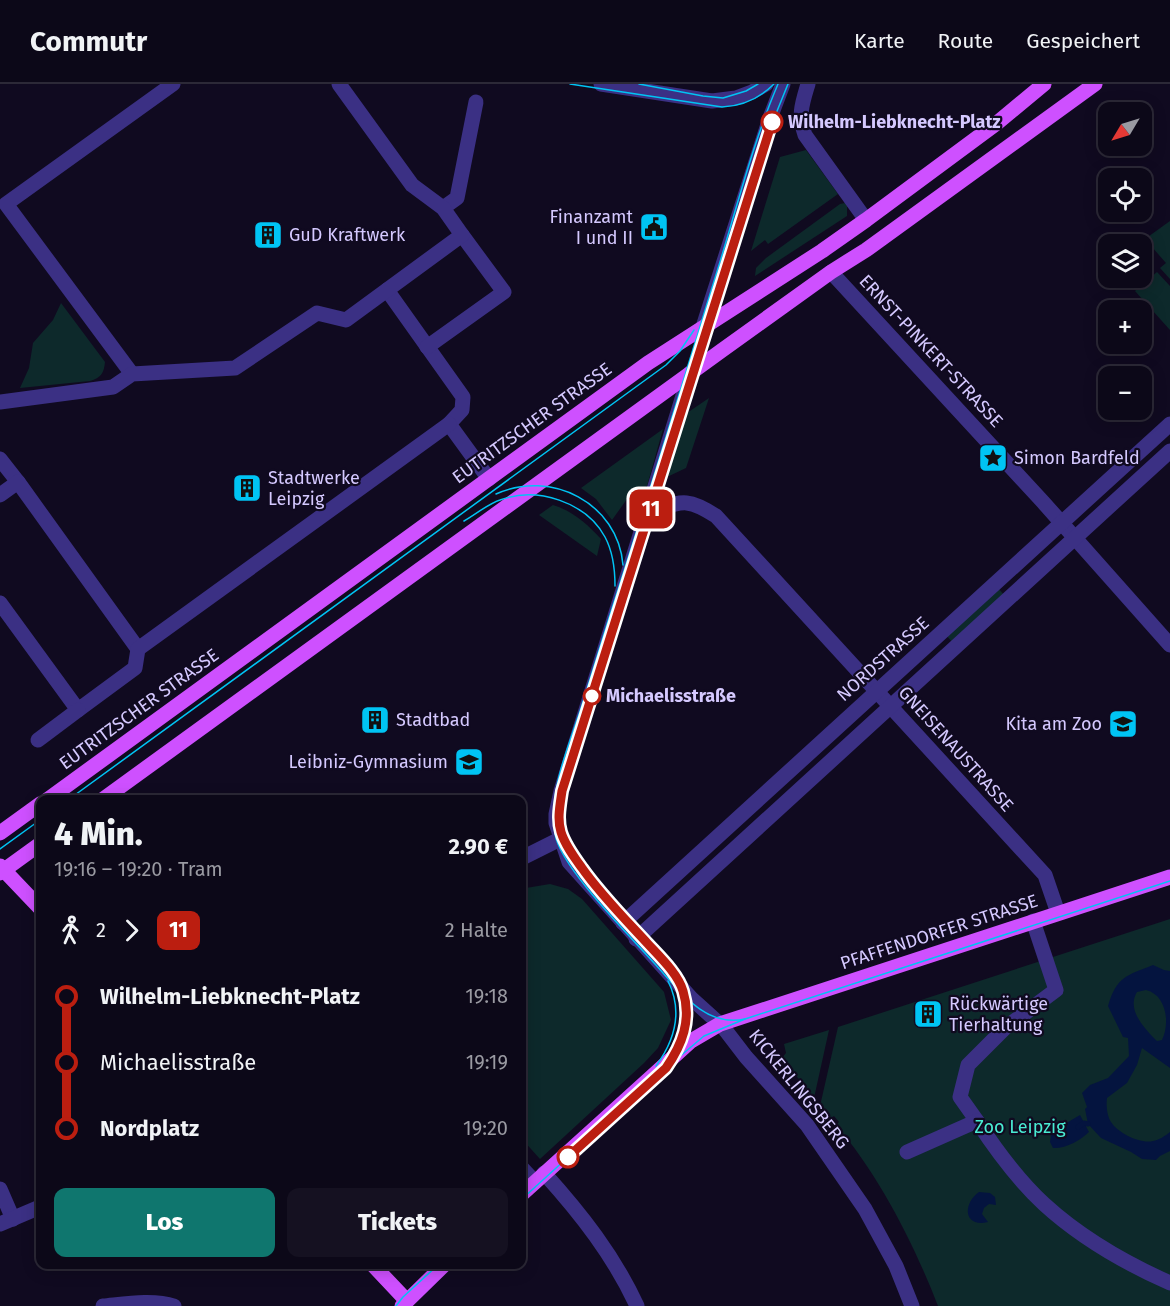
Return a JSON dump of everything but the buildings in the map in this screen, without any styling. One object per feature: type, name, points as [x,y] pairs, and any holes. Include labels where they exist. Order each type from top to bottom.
[{"type":"main road","name":"EUTRITZSCHER STRASSE","points":[[54,795],[640,369],[866,220],[997,123],[1044,84]]},
{"type":"main road","points":[[109,795],[690,373],[831,272],[866,250],[1095,84]]},
{"type":"main road","points":[[0,834],[36,807]]},
{"type":"main road","points":[[36,847],[1,870],[36,904]]},
{"type":"main road","name":"PFAFFENDORFER STRASSE","points":[[526,1190],[691,1041],[720,1024],[1170,877]]},
{"type":"main road","points":[[376,1269],[404,1303],[440,1269]]},
{"type":"street","points":[[132,374],[6,204],[173,84]]},
{"type":"street","points":[[339,84],[412,185],[443,208],[504,292],[427,347]]},
{"type":"street","points":[[602,84],[712,101],[736,98],[766,84]]},
{"type":"street","points":[[703,327],[783,84]]},
{"type":"street","points":[[808,84],[800,120],[805,135],[866,220]]},
{"type":"street","points":[[443,208],[457,198],[476,102]]},
{"type":"street","points":[[0,402],[113,387],[132,374],[235,368],[316,313],[346,320],[462,235]]},
{"type":"street","name":"ERNST-PINKERT-STRASSE","points":[[831,272],[1170,645]]},
{"type":"street","points":[[138,649],[449,424],[462,410],[463,397],[387,290]]},
{"type":"street","points":[[526,856],[560,839],[556,814],[561,792],[690,373]]},
{"type":"street","points":[[449,424],[489,479]]},
{"type":"street","name":"NORDSTRASSE","points":[[623,923],[1170,424]]},
{"type":"street","points":[[636,939],[1170,451]]},
{"type":"street","points":[[0,459],[138,649],[135,668],[38,740]]},
{"type":"street","points":[[0,495],[18,482]]},
{"type":"street","name":"GNEISENAUSTRASSE","points":[[646,513],[683,501],[702,507],[716,516],[1045,875],[1058,913]]},
{"type":"street","points":[[0,603],[78,710]]},
{"type":"street","name":"KICKERLINGSBERG","points":[[560,839],[569,862],[636,939],[691,998],[720,1024],[746,1057],[807,1125],[865,1209],[896,1266],[912,1306]]},
{"type":"street","points":[[1033,921],[1056,990],[1005,1028],[968,1065],[960,1097],[996,1150],[1044,1204],[1087,1238],[1145,1272],[1170,1283]]},
{"type":"street","points":[[907,1152],[977,1121]]},
{"type":"street","points":[[526,1170],[573,1206],[609,1253],[637,1306]]},
{"type":"street","points":[[0,1189],[7,1221],[36,1209]]},
{"type":"street","points":[[103,1306],[169,1304],[174,1306]]},
{"type":"green space","name":"Wilhelm-Liebknecht-Platz","points":[[806,150],[838,194],[768,244],[765,240],[751,251],[780,157]]},
{"type":"green space","points":[[845,203],[847,216],[755,276],[756,268],[766,258],[840,204]]},
{"type":"green space","points":[[1170,221],[1170,279],[1160,268],[1166,263],[1152,247],[1152,234]]},
{"type":"green space","points":[[1157,272],[1170,286],[1170,330],[1152,310],[1152,300],[1143,300],[1135,291],[1138,288],[1152,288],[1152,276]]},
{"type":"green space","points":[[61,303],[105,362],[103,372],[99,377],[90,381],[20,388],[29,368],[33,343],[53,320]]},
{"type":"green space","points":[[709,398],[686,468],[667,477],[687,413]]},
{"type":"green space","points":[[663,429],[647,486],[627,499],[612,520],[596,499],[581,488]]},
{"type":"green space","points":[[553,505],[579,519],[601,539],[597,556],[539,515]]},
{"type":"green space","points":[[998,588],[1005,596],[953,643],[946,635]]},
{"type":"green space","points":[[550,884],[568,889],[582,899],[664,992],[671,1020],[658,1048],[644,1063],[540,1159],[526,1143],[526,888]]},
{"type":"green space","name":"Zoo Leipzig","points":[[1170,919],[1170,1306],[938,1306],[907,1235],[881,1188],[836,1125],[839,1122],[834,1116],[831,1118],[820,1106],[838,1027]]},
{"type":"green space","points":[[829,1030],[814,1098],[782,1058],[786,1053],[784,1044]]},
{"type":"water","points":[[1153,965],[1170,971],[1170,1068],[1142,1048],[1137,1065],[1127,1083],[1107,1098],[1107,1107],[1114,1126],[1124,1134],[1136,1139],[1153,1141],[1170,1132],[1170,1151],[1156,1160],[1142,1159],[1101,1138],[1088,1124],[1085,1109],[1087,1107],[1082,1093],[1090,1085],[1108,1078],[1129,1056],[1128,1038],[1123,1037],[1108,1006],[1115,988],[1124,978]],"holes":[[[1146,990],[1153,993],[1162,1004],[1166,1018],[1162,1040],[1157,1041],[1138,1019],[1134,1006],[1137,992]]]},
{"type":"water","points":[[1080,1115],[1089,1132],[1063,1147],[1053,1148],[1050,1142],[1052,1129]]},
{"type":"water","points":[[979,1192],[990,1193],[995,1197],[996,1205],[989,1204],[984,1208],[982,1214],[988,1222],[974,1222],[968,1214],[970,1203]]},
{"type":"waterway","points":[[1078,1127],[1084,1123],[1088,1124]]},
{"type":"tram line","points":[[570,84],[722,107],[750,100],[774,84]]},
{"type":"tram line","points":[[639,84],[723,98],[746,91],[758,84]]},
{"type":"tram line","points":[[745,1019],[717,1018],[694,1005],[598,901],[569,864],[560,848],[555,834],[554,801],[566,752],[711,293],[754,149],[778,84]]},
{"type":"tram line","points":[[773,121],[788,84]]},
{"type":"tram line","name":"11","points":[[568,1157],[666,1068],[683,1038],[686,1024],[687,1008],[677,980],[592,882],[572,854],[561,833],[560,808],[562,791],[772,122]]},
{"type":"tram line","points":[[75,795],[666,365],[680,351],[694,330]]},
{"type":"tram line","points":[[496,494],[517,487],[538,486],[559,489],[578,497],[595,509],[609,524],[618,543],[623,565]]},
{"type":"tram line","points":[[464,521],[491,504],[514,496],[544,496],[573,506],[586,514],[605,537],[613,561],[615,586]]},
{"type":"tram line","points":[[0,849],[36,823]]},
{"type":"tram line","points":[[526,1195],[704,1036],[745,1019],[1170,881]]},
{"type":"tram line","points":[[656,1066],[668,1046],[675,1025],[675,1003],[668,981]]},
{"type":"tram line","points":[[671,1060],[680,1045],[685,1029],[684,995]]},
{"type":"tram line","points":[[396,1306],[434,1269]]},
{"type":"place","name":"Wilhelm-Liebknecht-Platz","points":[[772,122]]},
{"type":"place","name":"Finanzamt I und II","points":[[654,227]]},
{"type":"place","name":"GuD Kraftwerk","points":[[268,235]]},
{"type":"place","name":"Simon Bardfeld","points":[[993,458]]},
{"type":"place","name":"Stadtwerke Leipzig","points":[[247,488]]},
{"type":"place","name":"Michaelisstraße","points":[[592,696]]},
{"type":"place","name":"Stadtbad","points":[[375,720]]},
{"type":"place","name":"Kita am Zoo","points":[[1123,724]]},
{"type":"place","name":"Leibniz-Gymnasium","points":[[469,762]]},
{"type":"place","name":"Rückwärtige Tierhaltung","points":[[928,1014]]}]
